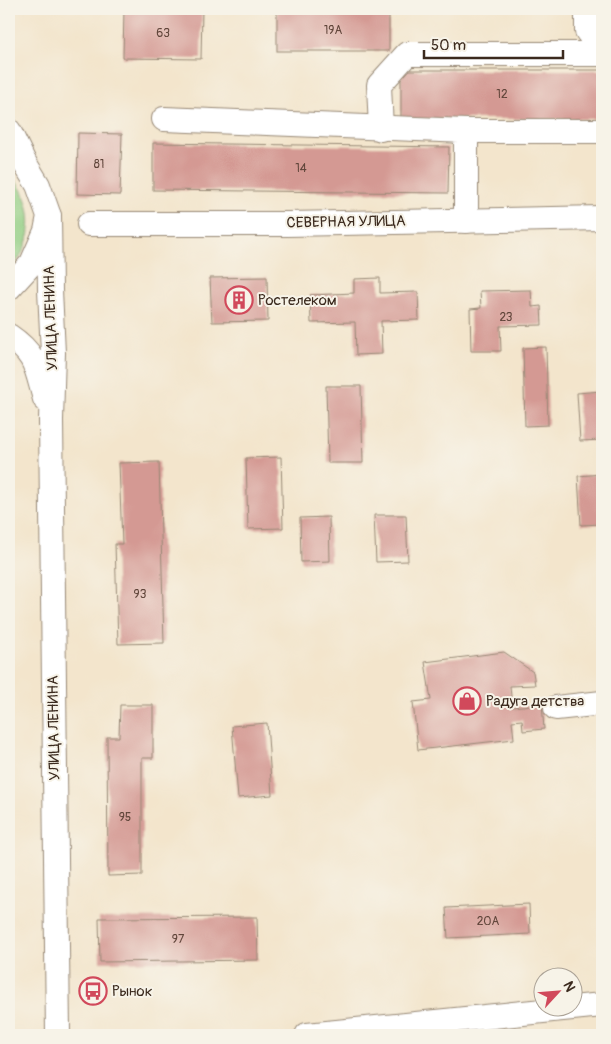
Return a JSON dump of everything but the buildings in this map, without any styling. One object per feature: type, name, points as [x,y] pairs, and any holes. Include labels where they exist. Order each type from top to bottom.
[{"type":"street","points":[[587,9],[587,31],[602,53]]},
{"type":"street","points":[[381,128],[379,86],[407,54],[602,53]]},
{"type":"street","points":[[164,119],[466,131],[602,131]]},
{"type":"street","points":[[9,131],[17,156]]},
{"type":"street","points":[[466,131],[466,221]]},
{"type":"street","name":"УЛИЦА ЛЕНИНА","points":[[17,156],[38,185],[48,216],[53,353],[51,420],[58,1035]]},
{"type":"street","points":[[9,288],[32,263],[46,231],[48,216]]},
{"type":"street","name":"СЕВЕРНАЯ УЛИЦА","points":[[89,224],[602,218]]},
{"type":"street","name":"УЛИЦА ЛЕНИНА","points":[[9,336],[22,345],[34,361],[51,420]]},
{"type":"street","points":[[556,708],[602,703]]},
{"type":"street","points":[[307,1035],[602,1005]]},
{"type":"green space","points":[[9,174],[18,184],[24,196],[30,222],[25,248],[9,270]]},
{"type":"place","name":"Ростелеком","points":[[239,300]]},
{"type":"place","name":"Радуга детства","points":[[467,701]]},
{"type":"place","name":"Рынок","points":[[93,991]]}]
